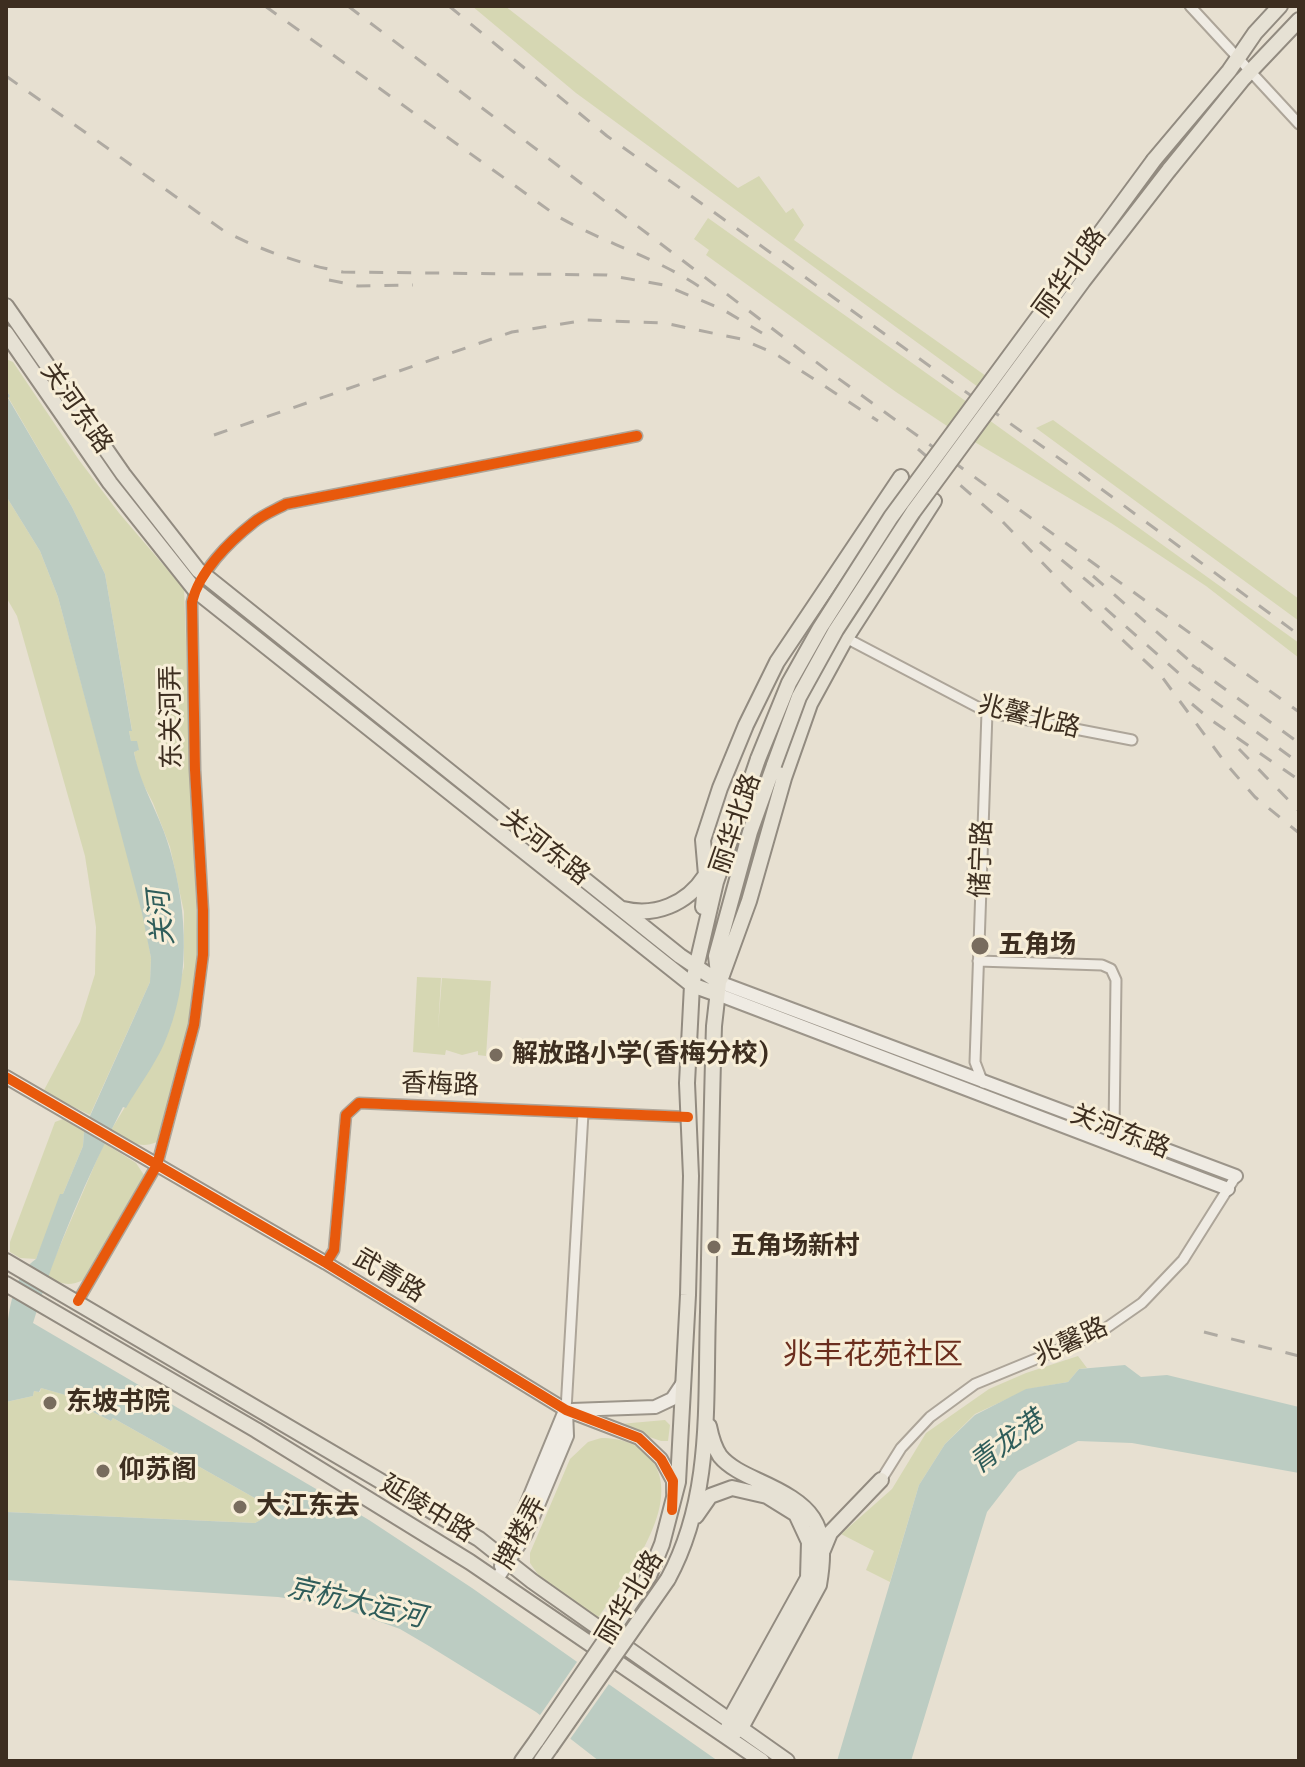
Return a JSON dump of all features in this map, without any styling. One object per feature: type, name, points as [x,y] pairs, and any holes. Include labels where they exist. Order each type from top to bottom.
[{"type":"main road","name":"丽华北路","points":[[541,1761],[543,1744],[649,1576],[672,1510],[678,1482],[688,1295],[691,1176],[687,1070],[692,985],[716,882],[758,759],[789,683],[891,517],[1154,160],[1280,6]]},
{"type":"main road","name":"丽华北路","points":[[522,1761],[543,1744],[668,1579],[684,1549],[693,1519],[701,1483],[706,1414],[711,1123],[718,988],[716,956],[750,832],[799,697],[836,630],[913,512],[1083,281],[1169,170],[1299,20]]},
{"type":"main road","name":"关河东路","points":[[6,306],[10,332],[110,483],[195,590],[692,985],[718,988]]},
{"type":"main road","name":"关河东路","points":[[10,332],[205,576],[718,988]]},
{"type":"main road","points":[[697,969],[706,875],[703,840],[746,725],[777,662],[901,477]]},
{"type":"main road","points":[[718,988],[749,901],[784,778],[810,704],[846,638],[934,501]]},
{"type":"main road","points":[[621,908],[637,912],[655,911],[678,903],[699,885],[734,828]]},
{"type":"main road","name":"延陵中路","points":[[12,1264],[479,1539],[787,1761]]},
{"type":"main road","name":"延陵中路","points":[[8,1285],[256,1430],[497,1579],[762,1761]]},
{"type":"main road","points":[[706,1414],[712,1439],[721,1457],[739,1472],[789,1493],[812,1515],[822,1550],[819,1585],[726,1736]]},
{"type":"main road","points":[[822,1550],[830,1533],[881,1480]]},
{"type":"main road","points":[[693,1519],[710,1496],[732,1488],[767,1496],[796,1514],[809,1542],[808,1578],[735,1724]]},
{"type":"street","points":[[1190,6],[1299,124]]},
{"type":"street","points":[[195,590],[220,554],[254,521],[286,504],[637,436]]},
{"type":"street","name":"东关河弄","points":[[78,1301],[157,1165],[194,1025],[203,955],[195,770],[192,602],[195,590]]},
{"type":"street","name":"兆馨北路","points":[[846,638],[987,712],[1132,740]]},
{"type":"street","name":"储宁路","points":[[987,712],[975,1062],[993,1098]]},
{"type":"street","points":[[978,961],[1102,965],[1111,969],[1116,980],[1114,1130]]},
{"type":"street","name":"关河东路","points":[[718,988],[981,1079],[1236,1176]]},
{"type":"street","name":"关河东路","points":[[718,988],[1228,1189]]},
{"type":"street","name":"武青路","points":[[6,1077],[326,1263],[566,1410],[639,1438],[661,1459],[673,1481],[672,1510]]},
{"type":"street","name":"香梅路","points":[[326,1263],[334,1250],[346,1115],[359,1103],[688,1117]]},
{"type":"street","name":"牌楼弄","points":[[506,1561],[526,1534],[567,1436],[583,1113]]},
{"type":"street","name":"兆馨路","points":[[881,1480],[901,1448],[930,1417],[975,1384],[1099,1333],[1142,1303],[1183,1260],[1236,1176]]},
{"type":"street","points":[[566,1410],[655,1407],[672,1399],[682,1384]]},
{"type":"street","name":"牌楼弄","points":[[497,1579],[566,1410]]},
{"type":"street","points":[[567,1436],[574,1428],[586,1424],[602,1425]]},
{"type":"green space","points":[[472,6],[505,6],[738,188],[759,176],[786,213],[793,208],[804,225],[794,240],[986,376],[978,387],[576,93]]},
{"type":"green space","points":[[708,218],[967,402],[950,428],[706,255],[709,250],[694,239]]},
{"type":"green space","points":[[6,359],[13,362],[119,513],[184,589],[198,955],[189,1023],[157,1142],[150,1144],[133,1143],[111,1130],[164,1043],[184,967],[184,912],[170,847],[138,774],[134,751],[138,751],[129,731],[132,730],[105,574],[72,507],[8,397]]},
{"type":"green space","points":[[989,420],[1299,643],[1299,658],[1206,586],[1111,523],[973,441]]},
{"type":"green space","points":[[1053,420],[1299,599],[1299,621],[1036,428]]},
{"type":"green space","points":[[6,496],[40,551],[58,597],[143,913],[151,958],[150,982],[90,1115],[43,1092],[80,1022],[95,974],[96,927],[85,856],[17,616],[6,597]]},
{"type":"green space","points":[[417,977],[441,978],[438,1029],[442,978],[491,981],[486,1056],[478,1055],[478,1051],[462,1055],[446,1050],[445,1055],[413,1052]]},
{"type":"green space","points":[[63,1119],[84,1131],[83,1146],[36,1259],[20,1258],[10,1252],[10,1242],[55,1122]]},
{"type":"green space","points":[[104,1143],[136,1163],[144,1175],[83,1280],[60,1283],[47,1276]]},
{"type":"green space","points":[[1078,1356],[1087,1368],[1079,1369],[1068,1382],[1029,1389],[975,1414],[945,1444],[919,1485],[890,1582],[866,1570],[874,1551],[841,1534],[892,1489],[926,1433],[989,1389]]},
{"type":"green space","points":[[41,1388],[70,1396],[69,1399],[92,1408],[91,1411],[111,1421],[113,1418],[260,1501],[266,1507],[264,1518],[255,1523],[6,1512],[6,1402],[33,1396],[34,1391],[40,1392]]},
{"type":"green space","points":[[665,1420],[670,1425],[668,1441],[621,1427],[620,1424]]},
{"type":"green space","points":[[601,1438],[631,1443],[649,1456],[661,1481],[661,1501],[646,1544],[598,1618],[539,1576],[530,1563],[530,1553],[570,1459],[588,1442]]},
{"type":"water","points":[[6,390],[72,507],[105,574],[132,731],[129,731],[131,741],[137,741],[139,750],[134,752],[137,765],[170,850],[180,898],[184,947],[179,996],[164,1044],[126,1108],[123,1107],[97,1160],[62,1240],[33,1323],[369,1520],[472,1588],[718,1761],[599,1761],[536,1712],[429,1646],[400,1629],[333,1605],[278,1597],[6,1580],[6,1512],[255,1523],[264,1518],[266,1507],[113,1418],[111,1421],[91,1411],[91,1408],[69,1396],[41,1388],[39,1392],[34,1391],[33,1396],[6,1402],[6,1345],[16,1286],[24,1271],[36,1259],[60,1194],[63,1194],[83,1146],[84,1131],[90,1116],[150,982],[151,958],[142,913],[58,597],[40,551],[6,496]]},
{"type":"water","name":"青龙港","points":[[1125,1365],[1141,1377],[1167,1375],[1299,1407],[1299,1473],[1132,1443],[1078,1441],[1018,1472],[987,1512],[911,1761],[837,1761],[919,1485],[945,1444],[975,1415],[1026,1389],[1068,1382],[1079,1369]]},
{"type":"pier","points":[[579,1659],[611,1681],[568,1742],[538,1718]]},
{"type":"railway","points":[[265,6],[557,216],[700,287]]},
{"type":"railway","points":[[348,6],[828,371],[1299,712]]},
{"type":"railway","points":[[449,6],[607,136],[1081,474],[1299,635]]},
{"type":"railway","points":[[6,76],[224,231],[282,256],[343,272],[607,275],[664,285],[722,309],[762,333]]},
{"type":"railway","points":[[329,280],[358,286],[413,285]]},
{"type":"railway","points":[[214,435],[512,332],[586,320],[664,323],[741,339],[774,353],[878,421]]},
{"type":"railway","points":[[918,449],[1002,521],[1065,586],[1162,677],[1227,765],[1255,797],[1299,833]]},
{"type":"railway","points":[[1040,542],[1098,590]]},
{"type":"railway","points":[[1093,576],[1201,671]]},
{"type":"railway","points":[[1105,608],[1191,684],[1299,763]]},
{"type":"railway","points":[[1192,665],[1299,743]]},
{"type":"railway","points":[[1192,704],[1299,780]]},
{"type":"railway","points":[[1239,749],[1299,811]]},
{"type":"railway","points":[[1204,1332],[1299,1356]]},
{"type":"cycle path","points":[[78,1301],[157,1165],[194,1025],[203,955],[203,910],[195,770],[192,602],[208,569],[244,531],[286,504],[637,436]]},
{"type":"cycle path","points":[[6,1077],[326,1263],[566,1410],[639,1438],[661,1459],[673,1481],[672,1510]]},
{"type":"cycle path","points":[[326,1263],[334,1250],[346,1115],[359,1103],[688,1117]]},
{"type":"place","name":"五角场","points":[[980,946]]},
{"type":"place","name":"解放路小学(香梅分校)","points":[[496,1055]]},
{"type":"place","name":"五角场新村","points":[[714,1247]]},
{"type":"place","name":"东坡书院","points":[[50,1403]]},
{"type":"place","name":"仰苏阁","points":[[103,1471]]},
{"type":"place","name":"大江东去","points":[[240,1507]]},
{"type":"district","name":"兆丰花苑社区","points":[[873,1356]]},
{"type":"water label","name":"关河","points":[[162,918]]},
{"type":"water label","name":"京杭大运河","points":[[356,1603]]}]
